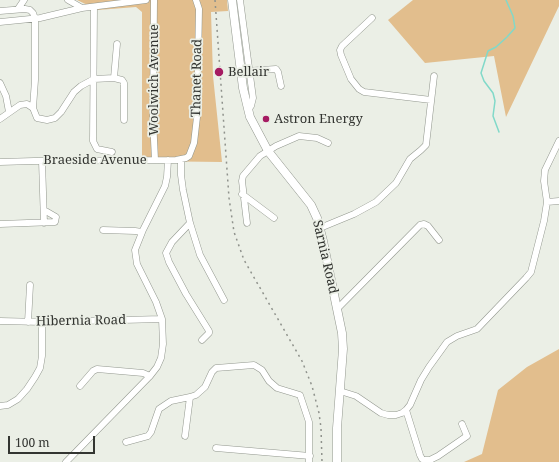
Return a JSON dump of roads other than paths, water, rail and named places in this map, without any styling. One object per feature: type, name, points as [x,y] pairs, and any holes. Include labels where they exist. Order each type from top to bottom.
[{"type":"main road","name":"Sarnia Road","points":[[232,0],[239,20],[248,110],[255,128],[268,151],[311,206],[320,228],[337,309],[343,348],[337,428],[337,462]]},
{"type":"street","points":[[18,9],[24,0]]},
{"type":"street","points":[[68,0],[82,8]]},
{"type":"street","points":[[0,22],[35,19],[82,8],[146,0]]},
{"type":"street","name":"Woolwich Avenue","points":[[154,0],[153,119],[155,160]]},
{"type":"street","name":"Thanet Road","points":[[189,156],[194,143],[197,117],[198,9],[196,0]]},
{"type":"street","points":[[239,20],[240,0]]},
{"type":"street","points":[[94,7],[94,145],[100,151],[112,152]]},
{"type":"street","points":[[0,11],[25,9],[30,10],[33,13],[35,19],[35,80],[33,108],[37,118],[48,120],[55,118],[61,112],[74,92],[81,86],[94,80],[114,78],[122,80],[124,84],[124,120]]},
{"type":"street","points":[[372,18],[342,46],[340,50],[351,79],[364,92],[431,100]]},
{"type":"street","points":[[114,78],[117,44]]},
{"type":"street","points":[[245,71],[276,69],[282,86]]},
{"type":"street","points":[[320,228],[366,209],[376,202],[396,183],[410,159],[426,145],[434,76]]},
{"type":"street","points":[[0,82],[6,96],[9,112]]},
{"type":"street","points":[[0,119],[24,104],[30,105],[33,108]]},
{"type":"street","points":[[248,223],[242,194],[242,181],[243,176],[260,156],[276,146],[299,136],[317,138],[328,143]]},
{"type":"street","points":[[340,391],[356,396],[381,413],[396,415],[406,410],[429,367],[447,342],[457,336],[477,329],[526,278],[531,272],[544,221],[547,202],[544,182],[545,170],[559,141]]},
{"type":"street","name":"Braeside Avenue","points":[[0,162],[182,160],[189,156]]},
{"type":"street","points":[[66,462],[150,376],[157,367],[161,358],[163,344],[162,319],[136,258],[137,243],[168,177],[168,160]]},
{"type":"street","points":[[182,160],[182,183],[190,223],[200,255],[224,300]]},
{"type":"street","points":[[42,161],[44,223]]},
{"type":"street","points":[[242,194],[274,218]]},
{"type":"street","points":[[547,202],[559,202]]},
{"type":"street","points":[[0,224],[55,222],[56,219],[54,215],[44,210]]},
{"type":"street","points":[[190,223],[168,247],[166,257],[209,333],[202,340]]},
{"type":"street","points":[[337,309],[420,225],[426,224],[439,240]]},
{"type":"street","points":[[103,230],[142,232]]},
{"type":"street","points":[[28,322],[30,285]]},
{"type":"street","name":"Hibernia Road","points":[[0,321],[42,322],[162,319]]},
{"type":"street","points":[[0,406],[8,405],[18,399],[27,389],[40,368],[42,356],[42,322]]},
{"type":"street","points":[[126,442],[146,437],[150,434],[159,409],[164,404],[190,397],[203,390],[212,372],[218,367],[258,366],[277,388],[300,395],[309,422],[309,459],[216,448]]},
{"type":"street","points":[[80,386],[97,369],[150,376]]},
{"type":"street","points":[[185,436],[190,397]]},
{"type":"street","points":[[406,410],[420,455],[422,459],[425,460],[430,460],[438,456],[467,436],[462,424]]},
{"type":"waterway","points":[[499,132],[493,116],[495,101],[493,93],[484,81],[481,73],[488,51],[496,47],[515,28],[513,16],[506,0]]},
{"type":"railway","points":[[215,0],[229,198],[234,232],[244,260],[302,361],[312,386],[321,428],[322,462]]},
{"type":"place","name":"Bellair","points":[[219,72]]},
{"type":"place","name":"Astron Energy","points":[[266,119]]}]
